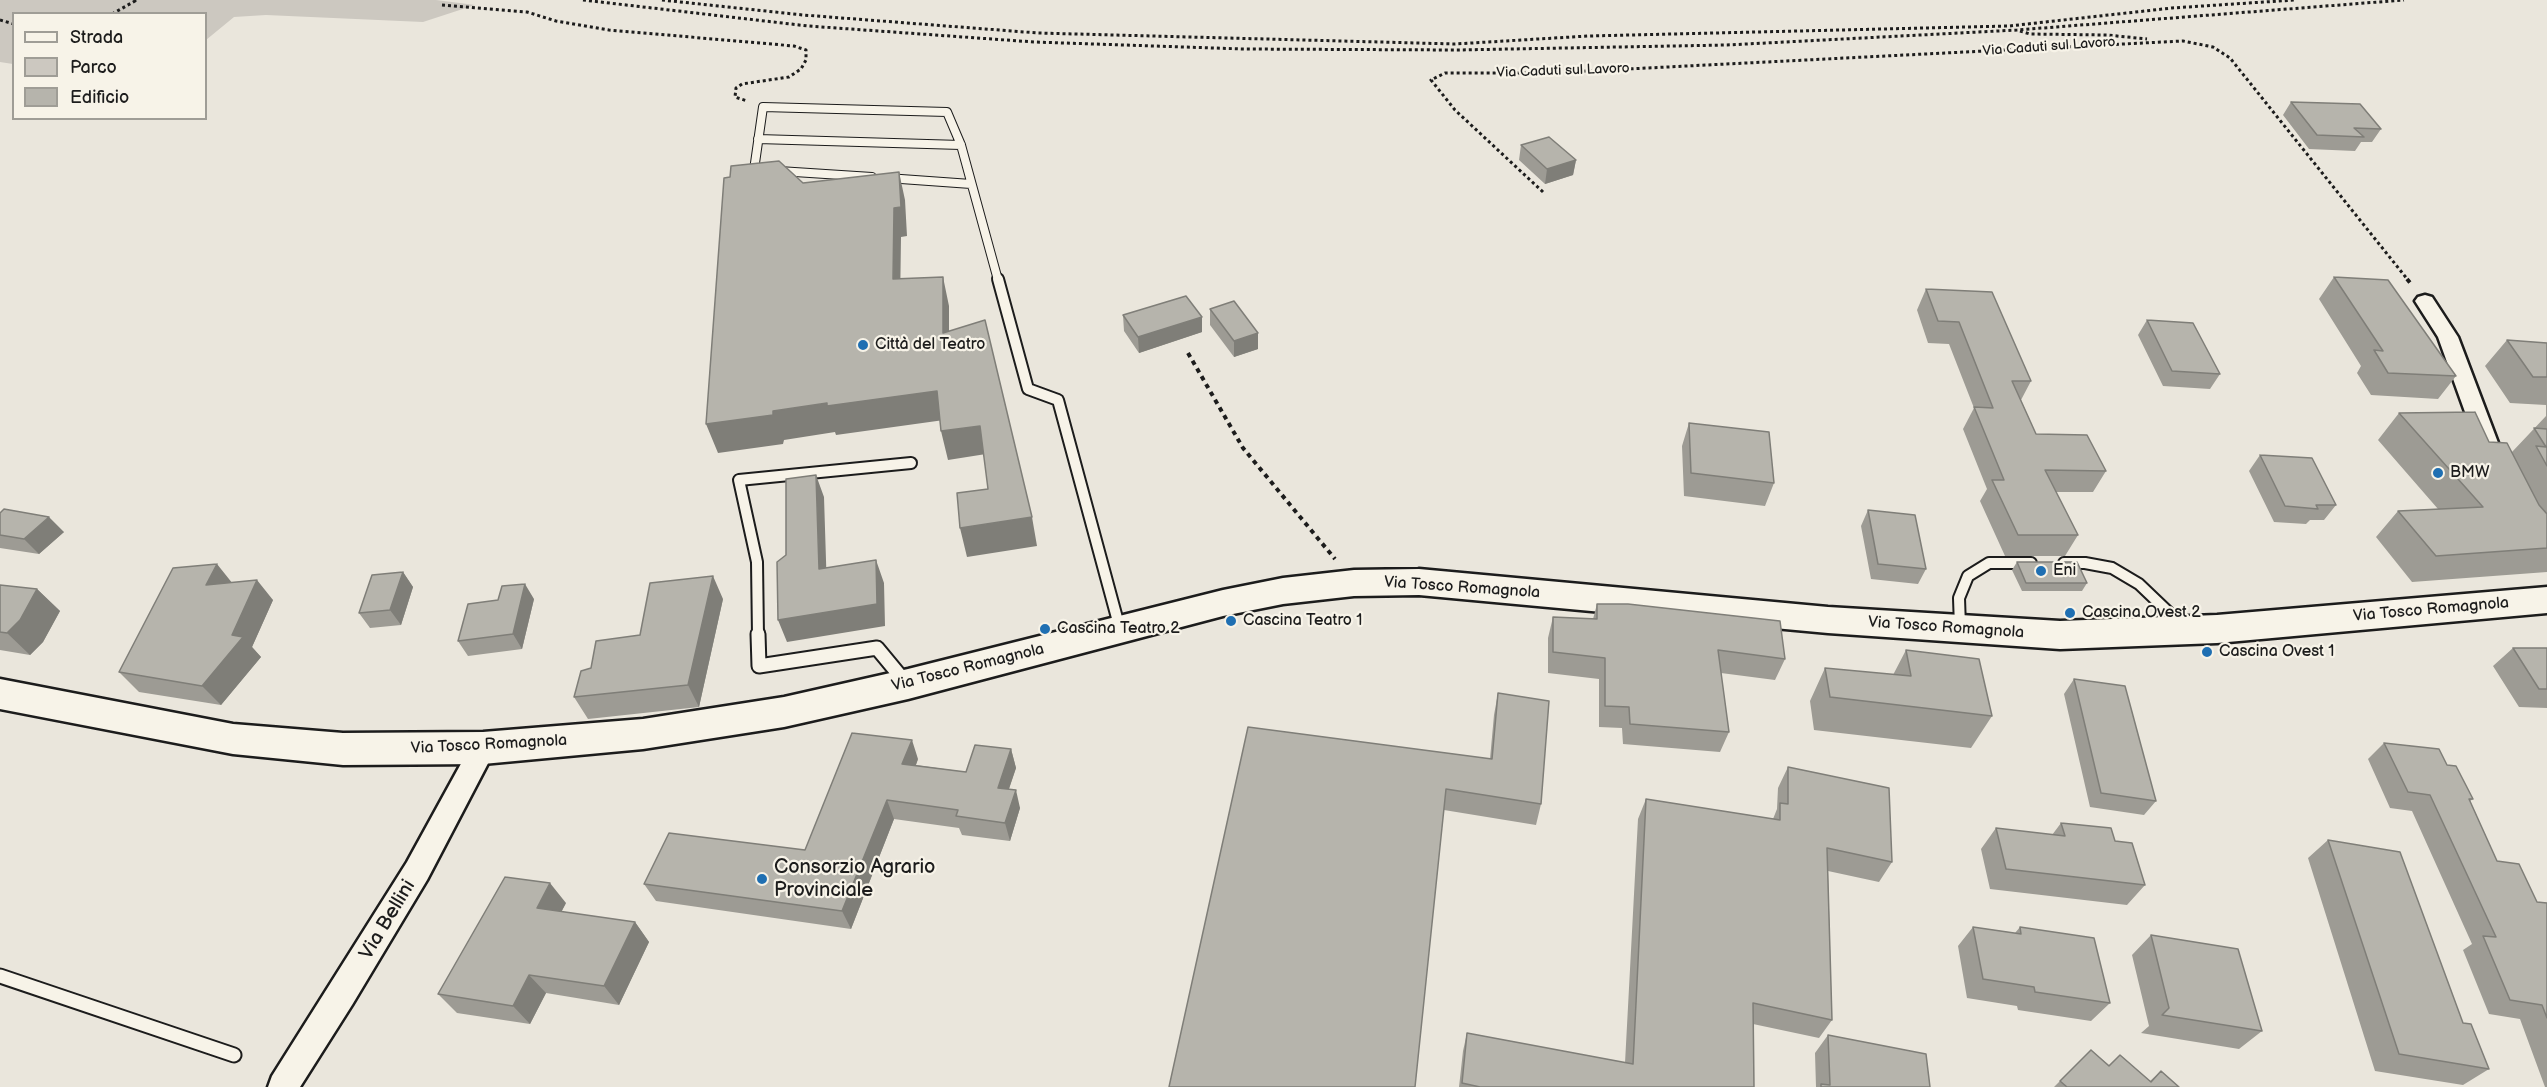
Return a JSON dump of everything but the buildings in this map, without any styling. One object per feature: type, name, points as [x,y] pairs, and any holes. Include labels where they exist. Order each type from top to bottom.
[{"type":"main road","name":"Via Tosco Romagnola","points":[[0,694],[221,736],[279,744],[343,749],[483,748],[643,734],[715,724],[908,684],[1222,603],[1283,591],[1354,583],[1419,582],[1675,607],[1960,630],[2060,635],[2186,630],[2547,600]]},
{"type":"street","points":[[2425,301],[2448,337],[2495,465]]},
{"type":"street","name":"Via Bellini","points":[[283,1087],[417,871],[483,748]]},
{"type":"lane","points":[[971,184],[754,170],[763,107],[947,112],[961,145],[1028,389],[1058,400],[1120,629]]},
{"type":"lane","points":[[758,139],[961,145]]},
{"type":"lane","points":[[908,684],[877,648],[759,666],[757,562],[739,480],[910,463]]},
{"type":"lane","points":[[1960,630],[1959,598],[1968,576],[1989,563],[2085,563],[2112,568],[2139,584],[2186,630]]},
{"type":"lane","points":[[0,976],[234,1054]]},
{"type":"path","points":[[116,12],[135,1],[132,0]]},
{"type":"path","points":[[584,0],[686,14],[832,28],[1034,42],[1243,49],[1457,50],[1727,45],[2017,30],[2404,0]]},
{"type":"path","points":[[662,0],[803,15],[1038,33],[1455,44],[1588,36],[2009,26],[2172,8],[2295,0]]},
{"type":"path","points":[[442,5],[527,12],[556,21],[609,30],[794,46],[806,50],[806,60],[801,69],[789,77],[742,84],[736,88],[735,97],[763,107]]},
{"type":"path","points":[[2009,26],[2031,34],[2107,35],[2158,41]]},
{"type":"path","name":"Via Caduti sul Lavoro","points":[[1543,192],[1455,110],[1431,80],[1445,73],[1548,74],[2183,41],[2212,47],[2230,58],[2425,301]]},
{"type":"path","points":[[1188,353],[1244,448],[1354,583]]},
{"type":"green space","points":[[0,0],[436,0],[475,5],[423,22],[266,15],[234,17],[207,39],[207,12],[12,12],[12,64],[0,62]]},
{"type":"place","name":"Città del Teatro","points":[[863,345]]},
{"type":"place","name":"BMW","points":[[2438,473]]},
{"type":"place","name":"Eni","points":[[2041,571]]},
{"type":"place","name":"Cascina Ovest 2","points":[[2070,613]]},
{"type":"place","name":"Cascina Teatro 1","points":[[1231,621]]},
{"type":"place","name":"Cascina Teatro 2","points":[[1045,629]]},
{"type":"place","name":"Cascina Ovest 1","points":[[2207,652]]},
{"type":"place","name":"Consorzio Agrario Provinciale","points":[[762,879]]}]
